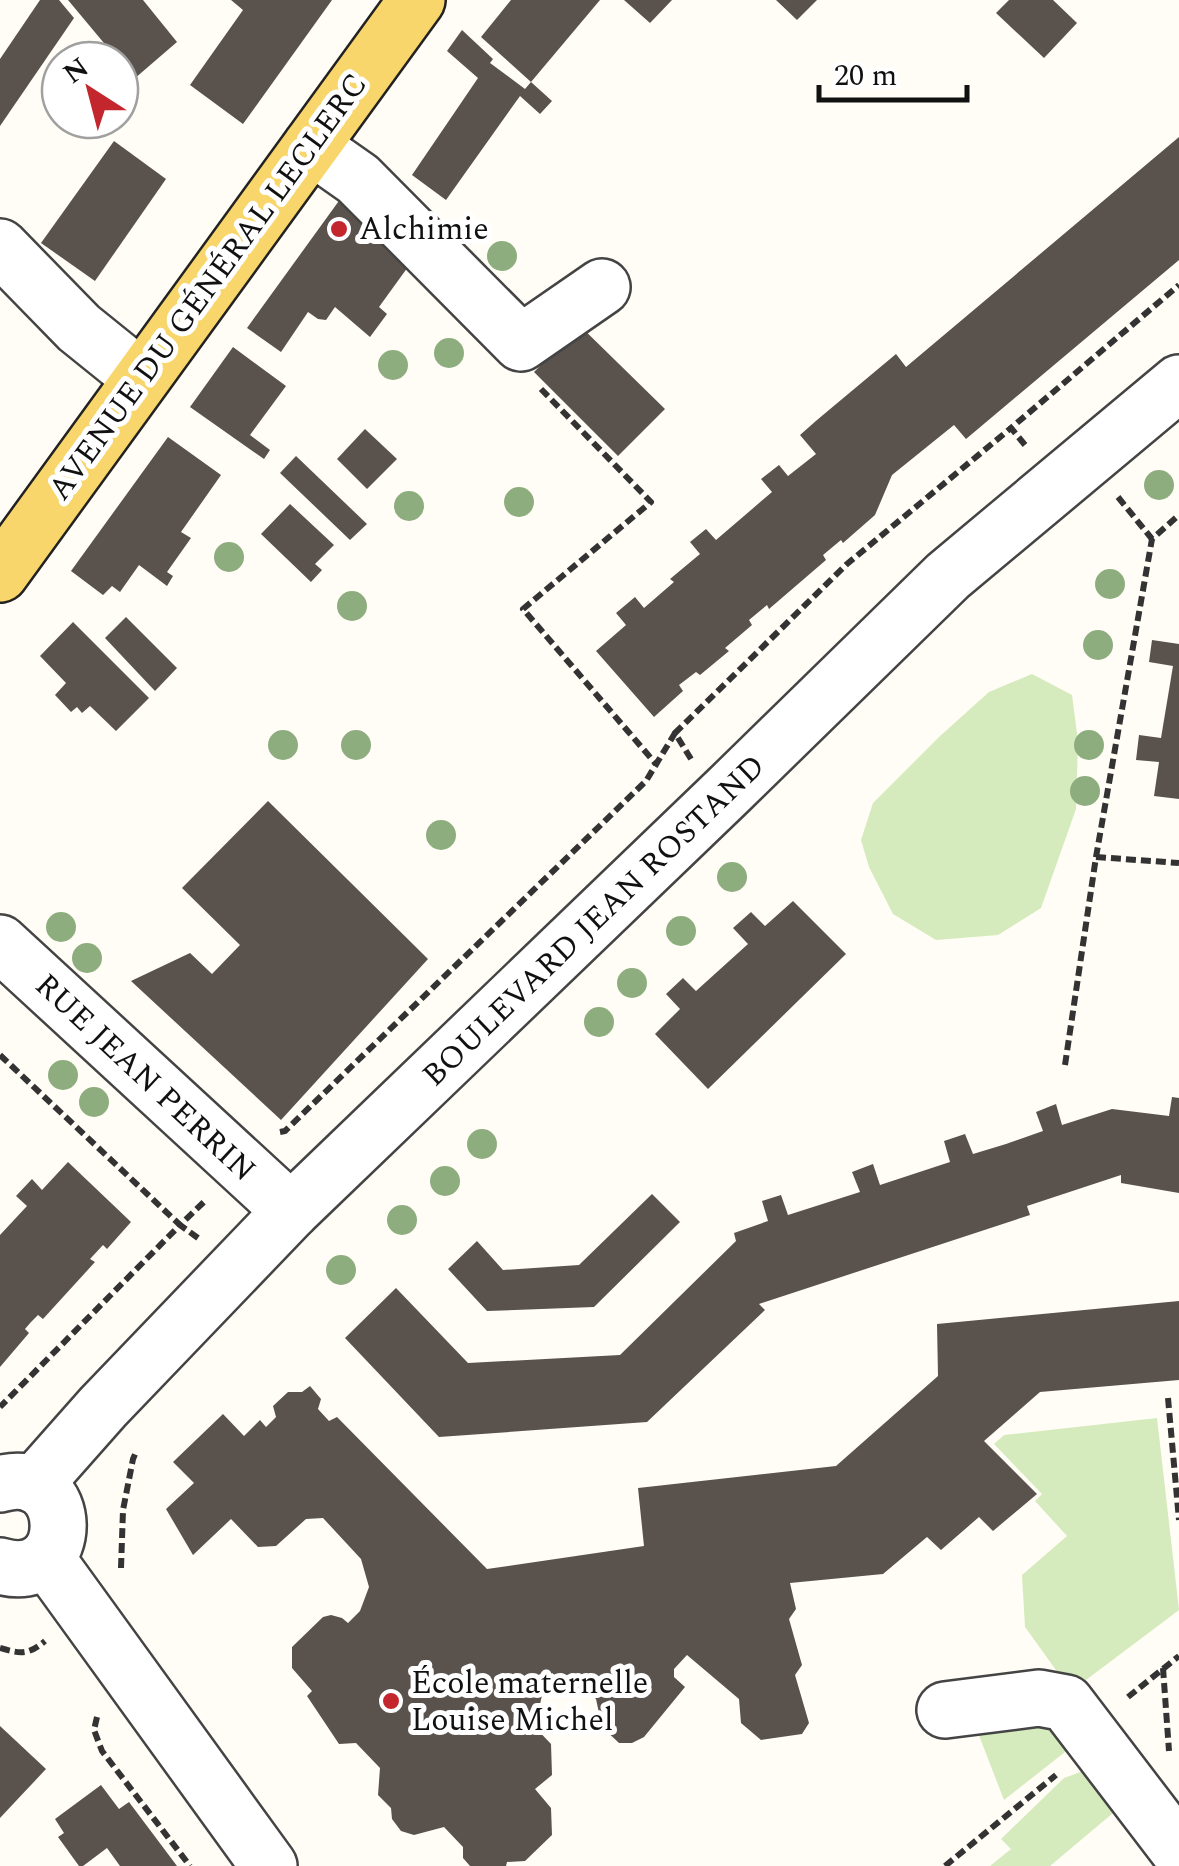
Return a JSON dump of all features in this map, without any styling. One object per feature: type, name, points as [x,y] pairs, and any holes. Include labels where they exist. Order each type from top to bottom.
[{"type":"main road","name":"AVENUE DU GÉNÉRAL LECLERC","points":[[0,574],[416,0]]},
{"type":"street","points":[[311,146],[358,180],[521,344],[602,287]]},
{"type":"street","points":[[0,247],[79,328],[141,378]]},
{"type":"street","name":"BOULEVARD JEAN ROSTAND","points":[[17,1485],[103,1407],[291,1212],[948,576],[1179,383]]},
{"type":"street","name":"RUE JEAN PERRIN","points":[[0,943],[291,1212]]},
{"type":"street","points":[[17,1485],[46,1493],[59,1517],[55,1546],[23,1562],[269,1866]]},
{"type":"street","points":[[945,1710],[1040,1698],[1066,1703],[1179,1852]]},
{"type":"path","points":[[273,1135],[284,1131],[646,781],[675,733],[847,564],[1179,285]]},
{"type":"path","points":[[511,334],[508,355],[650,502],[522,609],[656,764]]},
{"type":"path","points":[[1010,428],[1031,451]]},
{"type":"path","points":[[1114,493],[1152,540]]},
{"type":"path","points":[[1064,1065],[1152,540],[1179,515]]},
{"type":"path","points":[[675,733],[696,766]]},
{"type":"path","points":[[1096,857],[1179,863]]},
{"type":"path","points":[[0,1055],[180,1225],[206,1244]]},
{"type":"path","points":[[0,1407],[218,1188]]},
{"type":"path","points":[[1168,1398],[1179,1520]]},
{"type":"path","points":[[120,1574],[123,1510],[133,1459],[140,1444]]},
{"type":"path","points":[[0,1648],[19,1653],[34,1650],[46,1639]]},
{"type":"path","points":[[944,1866],[1179,1656]]},
{"type":"path","points":[[107,1708],[98,1715],[94,1730],[102,1751],[190,1866]]},
{"type":"green space","points":[[1032,674],[1072,695],[1078,741],[1076,809],[1041,908],[998,935],[936,940],[893,914],[869,867],[861,840],[873,803],[989,692]]},
{"type":"green space","points":[[1157,1418],[1179,1610],[1078,1686],[1066,1684],[1025,1627],[1022,1575],[1067,1536],[1035,1501],[1042,1494],[994,1444],[1004,1435]]},
{"type":"green space","points":[[1040,1715],[1079,1741],[1004,1800],[973,1720]]},
{"type":"green space","points":[[1097,1766],[1119,1808],[1050,1866],[990,1866],[1011,1849],[1001,1839],[1064,1778]]},
{"type":"building","points":[[40,0],[59,0],[74,18],[59,40],[40,40],[40,68],[0,126],[0,59]]},
{"type":"building","points":[[68,0],[143,0],[177,42],[140,74],[140,40],[101,40]]},
{"type":"building","points":[[231,0],[332,0],[243,124],[190,85],[243,10]]},
{"type":"building","points":[[511,0],[600,0],[531,82],[481,37]]},
{"type":"building","points":[[624,0],[672,0],[650,23]]},
{"type":"building","points":[[776,0],[817,0],[797,20]]},
{"type":"building","points":[[1009,0],[1053,0],[1077,23],[1044,58],[996,13]]},
{"type":"building","points":[[462,30],[493,59],[490,63],[525,89],[531,82],[552,101],[540,114],[520,96],[446,200],[412,175],[478,78],[447,51]]},
{"type":"building","points":[[1179,137],[1179,260],[966,439],[954,425],[892,475],[875,515],[823,555],[826,560],[769,609],[767,605],[749,620],[752,625],[725,648],[729,651],[700,675],[696,672],[679,685],[683,691],[654,717],[596,651],[626,625],[616,613],[635,597],[644,608],[700,554],[690,542],[706,529],[716,540],[772,492],[761,479],[779,465],[788,476],[816,454],[800,435],[817,420],[896,354],[906,367]]},
{"type":"building","points":[[114,141],[166,179],[95,281],[41,243]]},
{"type":"building","points":[[341,198],[413,260],[379,307],[387,314],[370,337],[335,307],[326,320],[308,312],[281,352],[247,328]]},
{"type":"building","points":[[572,318],[665,409],[618,456],[534,372],[543,363],[535,355]]},
{"type":"building","points":[[233,347],[286,386],[250,435],[270,450],[264,459],[190,407]]},
{"type":"building","points":[[365,429],[397,459],[367,489],[337,459]]},
{"type":"building","points":[[168,437],[221,475],[181,532],[191,538],[167,572],[173,576],[167,586],[139,565],[120,592],[112,586],[103,595],[71,571]]},
{"type":"building","points":[[296,456],[367,524],[350,540],[280,473]]},
{"type":"building","points":[[290,504],[334,545],[315,564],[322,570],[311,582],[261,534]]},
{"type":"building","points":[[126,617],[177,668],[155,691],[105,638]]},
{"type":"building","points":[[73,622],[149,698],[116,731],[90,706],[82,713],[77,707],[71,712],[55,695],[66,683],[40,656]]},
{"type":"building","points":[[1152,640],[1179,644],[1179,799],[1154,796],[1159,762],[1136,760],[1139,735],[1161,738],[1173,666],[1149,662]]},
{"type":"building","points":[[268,801],[428,959],[281,1120],[131,981],[190,953],[212,974],[240,945],[182,888]]},
{"type":"building","points":[[793,901],[846,954],[708,1089],[655,1034],[680,1009],[666,994],[683,978],[696,991],[748,944],[733,928],[751,912],[765,926]]},
{"type":"building","points":[[1172,1097],[1179,1098],[1179,1193],[1121,1183],[1121,1175],[1027,1206],[1030,1215],[759,1304],[765,1310],[647,1422],[439,1437],[345,1338],[396,1288],[468,1363],[620,1355],[736,1241],[734,1233],[768,1221],[762,1201],[781,1195],[788,1215],[860,1192],[852,1172],[873,1164],[880,1185],[950,1162],[944,1141],[965,1134],[973,1154],[1006,1144],[1043,1131],[1036,1112],[1056,1104],[1062,1125],[1112,1109],[1169,1116]]},
{"type":"building","points":[[68,1162],[131,1222],[107,1249],[103,1245],[90,1259],[95,1262],[43,1319],[38,1315],[31,1322],[25,1329],[29,1333],[0,1367],[0,1235],[27,1206],[16,1196],[32,1179],[42,1190]]},
{"type":"building","points":[[652,1194],[680,1222],[594,1307],[487,1311],[448,1269],[477,1241],[503,1270],[579,1265]]},
{"type":"building","points":[[1179,1301],[1179,1380],[1040,1392],[984,1441],[1037,1494],[993,1531],[979,1517],[941,1550],[927,1537],[883,1574],[790,1583],[796,1609],[789,1619],[802,1665],[795,1675],[809,1723],[802,1734],[761,1740],[741,1723],[739,1699],[687,1655],[674,1669],[674,1677],[685,1687],[644,1737],[632,1743],[619,1743],[602,1727],[596,1699],[583,1687],[542,1695],[538,1714],[531,1723],[551,1744],[552,1775],[535,1789],[551,1808],[552,1835],[525,1861],[507,1862],[506,1866],[470,1866],[463,1858],[463,1847],[444,1827],[414,1835],[401,1831],[392,1819],[391,1808],[378,1795],[380,1768],[356,1743],[339,1744],[307,1696],[312,1691],[292,1668],[292,1647],[323,1617],[331,1615],[348,1623],[360,1611],[369,1587],[361,1559],[323,1518],[306,1519],[276,1546],[258,1547],[231,1519],[193,1555],[166,1509],[194,1483],[173,1462],[223,1414],[244,1436],[260,1420],[266,1427],[276,1417],[273,1406],[288,1392],[302,1392],[310,1386],[321,1399],[318,1409],[329,1421],[337,1417],[487,1569],[644,1546],[638,1488],[836,1466],[938,1376],[937,1324]]},
{"type":"building","points":[[0,1726],[46,1769],[0,1818]]},
{"type":"building","points":[[101,1785],[119,1809],[129,1802],[177,1866],[120,1866],[107,1848],[79,1866],[58,1837],[64,1833],[55,1819]]},
{"type":"place","name":"Alchimie","points":[[339,229]]},
{"type":"place","name":"École maternelle Louise Michel","points":[[391,1701]]}]
